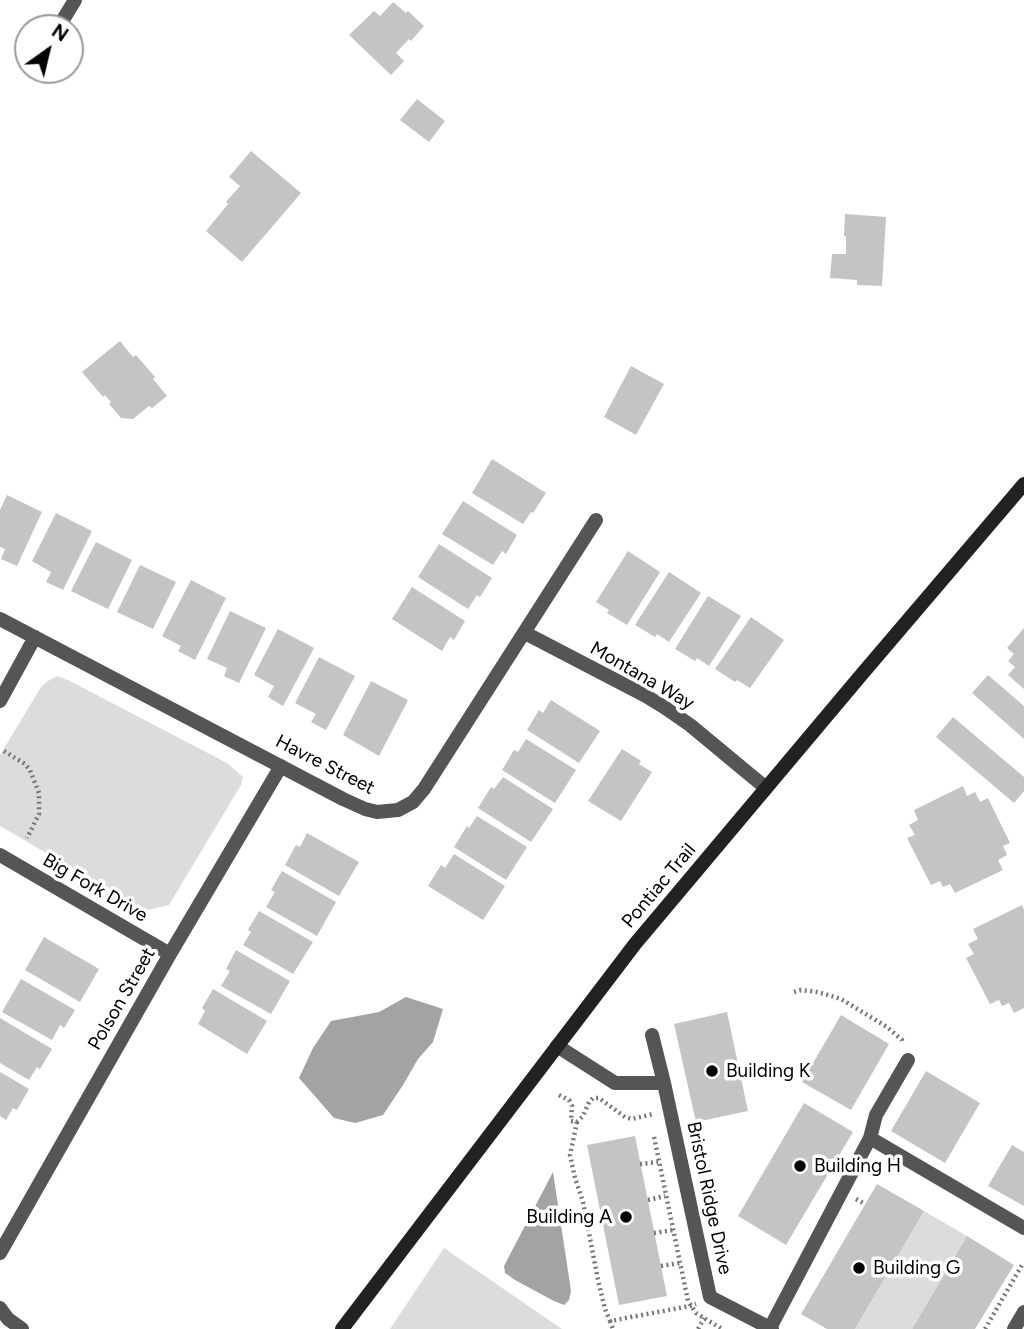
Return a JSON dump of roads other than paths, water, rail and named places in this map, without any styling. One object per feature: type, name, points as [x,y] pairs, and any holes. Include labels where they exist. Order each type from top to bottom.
[{"type":"main road","name":"Pontiac Trail","points":[[342,1329],[635,944],[1024,484]]},
{"type":"street","name":"Havre Street","points":[[0,619],[365,809],[377,812],[398,810],[407,807],[424,789],[596,520]]},
{"type":"street","name":"Montana Way","points":[[525,633],[664,707],[766,788]]},
{"type":"street","points":[[0,701],[35,637]]},
{"type":"street","name":"Polson Street","points":[[0,1253],[170,954],[281,766]]},
{"type":"street","name":"Big Fork Drive","points":[[0,855],[170,954]]},
{"type":"street","name":"Bristol Ridge Drive","points":[[652,1035],[710,1297],[771,1328],[870,1138],[876,1115],[906,1056]]},
{"type":"street","points":[[556,1046],[615,1083],[664,1083]]},
{"type":"street","points":[[870,1138],[1024,1228]]},
{"type":"street","points":[[0,1308],[8,1319],[22,1329]]},
{"type":"street","points":[[1014,1329],[1024,1312]]},
{"type":"place","name":"Building K","points":[[712,1071]]},
{"type":"place","name":"Building H","points":[[800,1166]]},
{"type":"place","name":"Building A","points":[[626,1217]]},
{"type":"place","name":"Building G","points":[[859,1268]]}]
